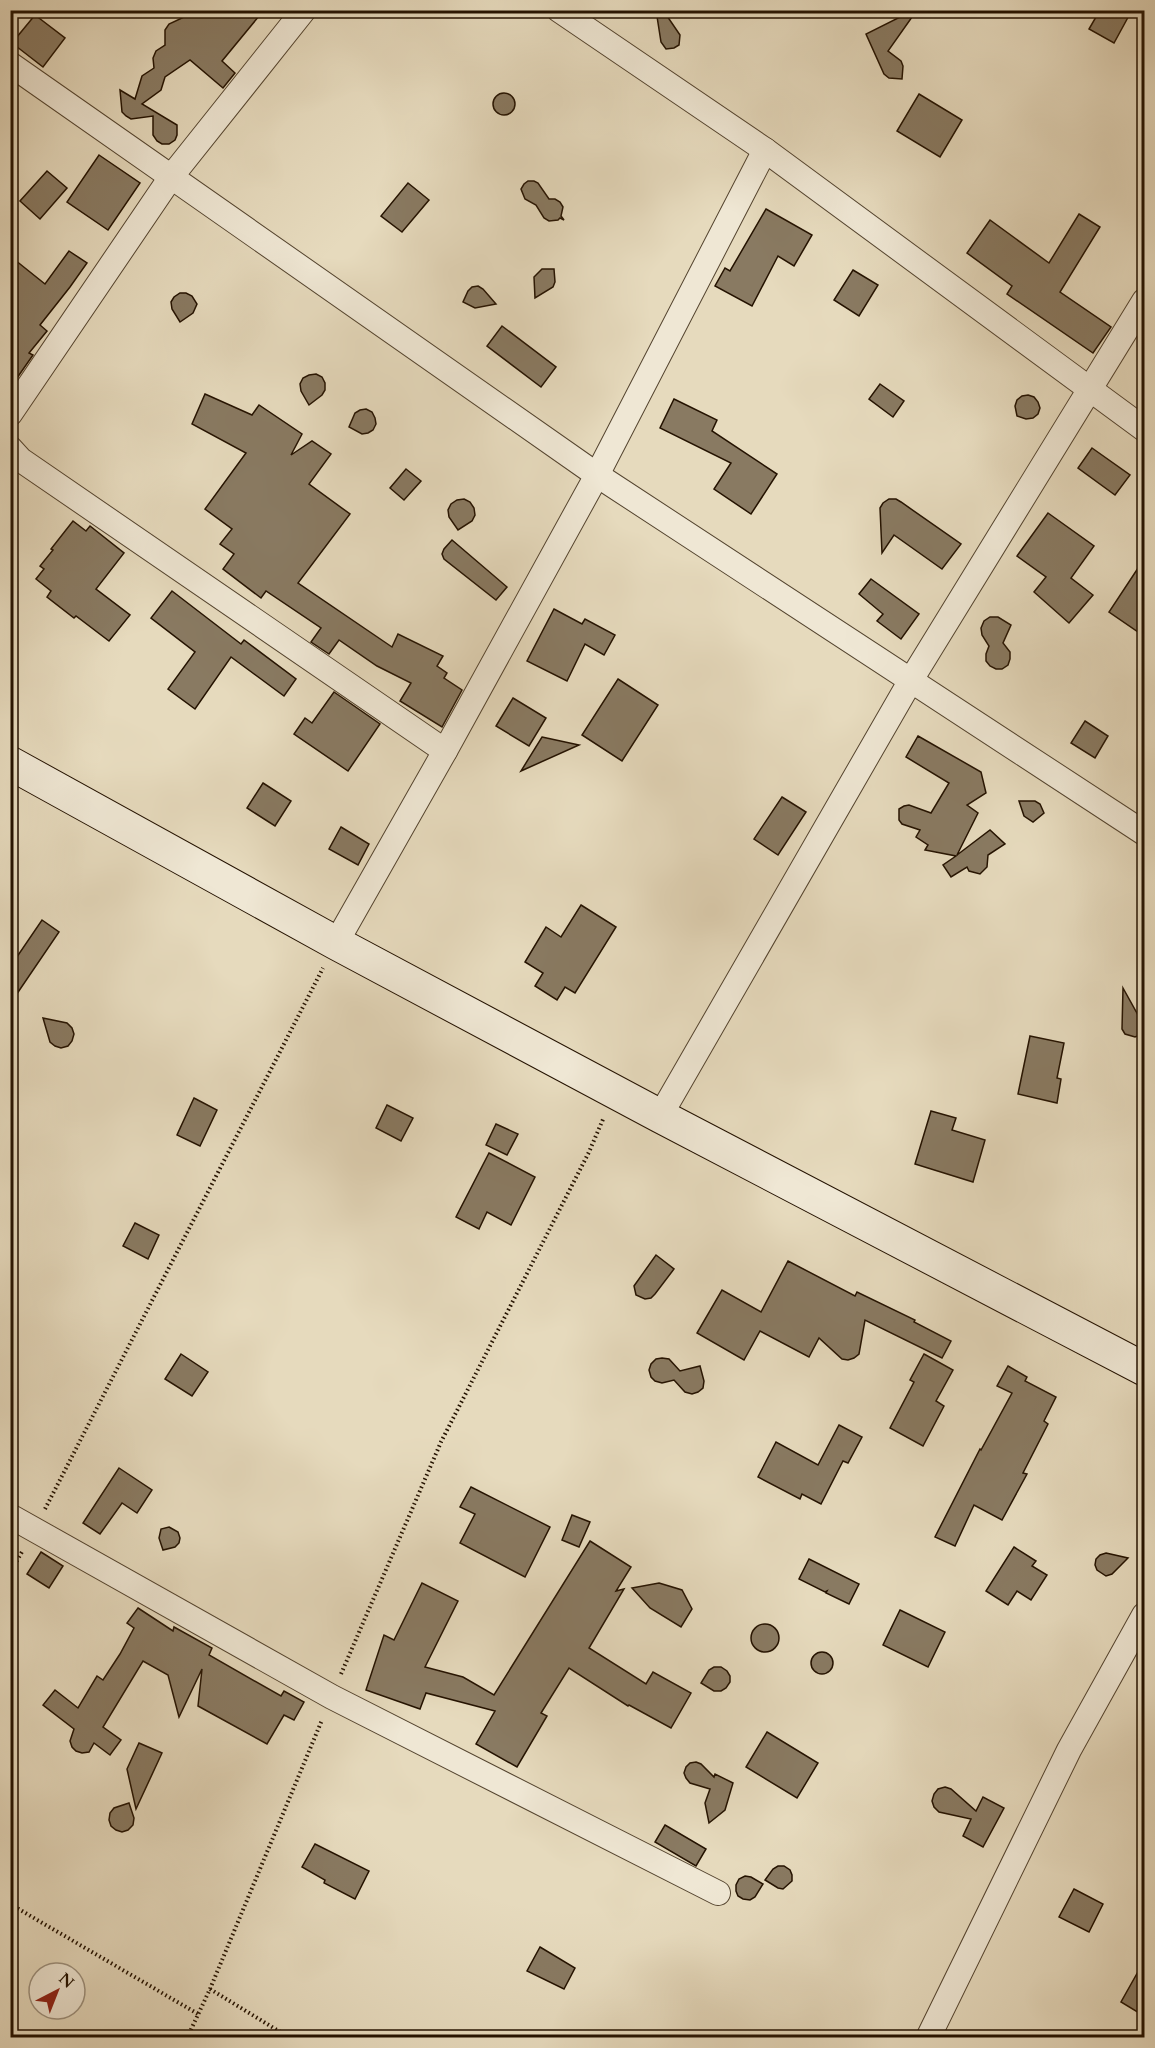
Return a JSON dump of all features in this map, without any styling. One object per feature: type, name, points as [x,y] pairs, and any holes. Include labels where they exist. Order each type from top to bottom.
[{"type":"main road","points":[[10,763],[336,943],[660,1116],[1144,1369]]},
{"type":"street","points":[[10,414],[171,177],[304,10]]},
{"type":"street","points":[[559,10],[765,150],[1144,429]]},
{"type":"street","points":[[10,64],[597,475],[1144,833]]},
{"type":"street","points":[[336,943],[597,475],[765,150]]},
{"type":"street","points":[[660,1116],[911,680],[1144,301]]},
{"type":"street","points":[[10,448],[21,460],[445,751]]},
{"type":"street","points":[[10,1516],[332,1697],[718,1893]]},
{"type":"street","points":[[928,2037],[1069,1750],[1144,1615]]},
{"type":"path","points":[[10,1573],[336,943]]},
{"type":"path","points":[[187,2037],[210,1989],[441,1442],[589,1152],[614,1091]]},
{"type":"path","points":[[10,1904],[198,2014]]},
{"type":"path","points":[[210,1989],[290,2037]]},
{"type":"building","points":[[199,10],[264,10],[222,61],[235,73],[223,88],[190,60],[165,77],[161,90],[142,104],[177,125],[175,140],[169,144],[162,144],[153,135],[153,116],[131,119],[122,112],[120,90],[135,99],[142,76],[154,68],[153,58],[156,51],[165,45],[165,30],[169,24]]},
{"type":"building","points":[[656,10],[663,10],[680,35],[679,45],[674,48],[666,49],[661,42]]},
{"type":"building","points":[[917,10],[888,51],[901,61],[902,79],[889,78],[884,74],[866,34]]},
{"type":"building","points":[[1100,10],[1132,10],[1114,43],[1089,29]]},
{"type":"building","points":[[35,15],[65,38],[43,67],[12,43]]},
{"type":"building","points":[[500,93],[508,93],[515,100],[515,108],[508,115],[500,115],[493,108],[493,100]]},
{"type":"building","points":[[919,94],[962,120],[940,157],[897,131]]},
{"type":"building","points":[[99,155],[140,183],[108,230],[67,202]]},
{"type":"building","points":[[47,171],[67,188],[40,219],[20,201]]},
{"type":"building","points":[[528,181],[538,183],[549,199],[560,202],[563,207],[561,216],[564,220],[560,218],[549,221],[544,218],[536,205],[525,199],[521,189]]},
{"type":"building","points":[[408,183],[429,200],[402,232],[381,216]]},
{"type":"building","points":[[766,209],[812,235],[794,266],[778,256],[752,306],[715,286],[725,268],[730,271]]},
{"type":"building","points":[[1079,214],[1100,227],[1060,292],[1111,327],[1093,353],[1007,294],[1012,286],[967,253],[990,220],[1049,263]]},
{"type":"building","points":[[69,251],[87,263],[40,325],[47,331],[29,353],[33,355],[10,388],[10,256],[45,284]]},
{"type":"building","points":[[542,269],[554,269],[555,282],[553,287],[535,298],[534,277]]},
{"type":"building","points":[[853,270],[878,285],[859,316],[834,300]]},
{"type":"building","points":[[478,286],[496,304],[475,308],[463,302],[468,291]]},
{"type":"building","points":[[180,293],[192,296],[197,304],[193,313],[180,322],[172,309],[171,302]]},
{"type":"building","points":[[502,326],[556,367],[541,387],[487,346]]},
{"type":"building","points":[[316,374],[322,377],[325,390],[309,405],[301,391],[300,384],[303,378]]},
{"type":"building","points":[[880,384],[904,401],[893,417],[869,399]]},
{"type":"building","points":[[205,394],[252,415],[259,405],[302,434],[291,455],[312,441],[331,454],[309,484],[350,514],[298,583],[392,647],[398,634],[443,656],[437,666],[447,673],[444,678],[462,690],[442,727],[400,701],[411,683],[377,666],[339,640],[329,654],[311,642],[321,628],[266,591],[261,598],[223,569],[234,554],[220,544],[232,529],[205,509],[246,453],[192,424]]},
{"type":"building","points":[[1028,395],[1034,397],[1040,408],[1038,414],[1033,418],[1026,419],[1017,416],[1015,406],[1017,400]]},
{"type":"building","points":[[674,399],[717,420],[712,431],[777,474],[751,514],[714,489],[731,463],[660,428]]},
{"type":"building","points":[[366,409],[372,412],[376,424],[373,430],[362,434],[349,427],[355,413]]},
{"type":"building","points":[[1092,448],[1130,475],[1115,495],[1078,468]]},
{"type":"building","points":[[406,469],[421,481],[404,500],[390,488]]},
{"type":"building","points":[[464,499],[470,502],[475,515],[472,521],[458,530],[449,517],[448,510],[451,504]]},
{"type":"building","points":[[889,499],[901,502],[961,544],[942,569],[894,535],[882,553],[880,508]]},
{"type":"building","points":[[1048,513],[1094,546],[1071,578],[1093,595],[1069,623],[1034,592],[1046,577],[1017,556]]},
{"type":"building","points":[[73,521],[86,531],[90,526],[124,553],[96,589],[130,615],[109,641],[47,597],[51,591],[36,579],[44,569],[40,566]]},
{"type":"building","points":[[452,540],[507,587],[496,600],[444,559],[442,554],[444,549]]},
{"type":"building","points":[[1144,559],[1144,636],[1109,612]]},
{"type":"building","points":[[871,579],[919,614],[901,639],[877,621],[883,614],[859,594]]},
{"type":"building","points":[[172,591],[241,644],[244,640],[296,679],[284,696],[231,657],[195,709],[168,689],[195,652],[151,618]]},
{"type":"building","points":[[554,609],[582,624],[585,619],[615,635],[604,655],[585,644],[567,681],[527,661]]},
{"type":"building","points":[[990,617],[998,617],[1011,625],[1003,643],[1010,652],[1010,659],[1008,665],[1002,669],[990,666],[986,661],[989,646],[982,635],[981,628],[984,621]]},
{"type":"building","points":[[618,679],[658,705],[622,761],[582,735]]},
{"type":"building","points":[[334,692],[380,724],[348,771],[294,734],[305,718],[312,723]]},
{"type":"building","points":[[513,698],[546,718],[529,746],[496,726]]},
{"type":"building","points":[[1085,721],[1108,736],[1095,758],[1071,743]]},
{"type":"building","points":[[918,736],[981,772],[986,793],[967,805],[978,813],[957,855],[990,830],[1005,844],[988,855],[987,867],[980,874],[969,871],[967,867],[951,877],[943,865],[956,856],[925,850],[928,845],[916,837],[920,830],[902,824],[899,820],[899,809],[904,806],[909,805],[931,813],[949,783],[906,757]]},
{"type":"building","points":[[542,737],[579,745],[521,771]]},
{"type":"building","points":[[263,783],[291,801],[275,826],[247,808]]},
{"type":"building","points":[[782,797],[806,812],[778,855],[754,839]]},
{"type":"building","points":[[1019,801],[1035,801],[1040,804],[1044,813],[1033,822],[1024,816]]},
{"type":"building","points":[[341,827],[369,844],[358,865],[329,849]]},
{"type":"building","points":[[581,905],[616,927],[575,993],[565,987],[557,1000],[535,986],[543,973],[525,962],[546,927],[561,937]]},
{"type":"building","points":[[42,920],[59,932],[10,1004],[10,967]]},
{"type":"building","points":[[1123,988],[1143,1024],[1140,1035],[1135,1037],[1125,1034],[1122,1029]]},
{"type":"building","points":[[43,1018],[67,1023],[72,1028],[74,1034],[68,1046],[61,1048],[50,1042]]},
{"type":"building","points":[[1030,1036],[1064,1043],[1057,1078],[1061,1079],[1057,1103],[1018,1094]]},
{"type":"building","points":[[194,1098],[217,1110],[200,1146],[177,1135]]},
{"type":"building","points":[[387,1105],[413,1118],[401,1141],[376,1128]]},
{"type":"building","points":[[931,1111],[956,1118],[952,1130],[985,1140],[973,1182],[915,1164]]},
{"type":"building","points":[[496,1124],[518,1134],[507,1155],[486,1145]]},
{"type":"building","points":[[489,1153],[535,1177],[511,1225],[487,1212],[479,1229],[456,1217]]},
{"type":"building","points":[[135,1223],[159,1235],[148,1259],[123,1246]]},
{"type":"building","points":[[656,1255],[674,1269],[655,1294],[645,1299],[636,1295],[634,1286]]},
{"type":"building","points":[[788,1261],[855,1296],[857,1292],[915,1320],[914,1322],[951,1341],[942,1358],[865,1320],[859,1354],[848,1360],[842,1359],[819,1338],[809,1357],[760,1331],[744,1360],[697,1333],[722,1290],[761,1312]]},
{"type":"building","points":[[181,1354],[208,1372],[192,1396],[165,1379]]},
{"type":"building","points":[[924,1354],[953,1370],[936,1401],[944,1406],[923,1446],[890,1428],[914,1382],[910,1380]]},
{"type":"building","points":[[656,1359],[669,1359],[680,1371],[700,1366],[704,1381],[703,1388],[692,1394],[685,1392],[674,1380],[662,1383],[655,1381],[649,1370]]},
{"type":"building","points":[[1008,1366],[1027,1377],[1025,1381],[1056,1397],[1044,1421],[1048,1424],[1023,1473],[1027,1474],[1002,1520],[974,1505],[955,1546],[935,1537],[980,1449],[1012,1393],[997,1386]]},
{"type":"building","points":[[839,1425],[862,1437],[848,1463],[843,1461],[821,1504],[802,1494],[800,1499],[758,1477],[776,1442],[818,1465]]},
{"type":"building","points":[[119,1468],[152,1490],[137,1513],[122,1503],[100,1534],[83,1523]]},
{"type":"building","points":[[471,1487],[550,1527],[525,1577],[460,1543],[475,1514],[460,1507]]},
{"type":"building","points":[[572,1515],[590,1522],[579,1547],[562,1540]]},
{"type":"building","points":[[169,1527],[178,1532],[179,1543],[175,1547],[163,1550],[159,1538],[161,1529]]},
{"type":"building","points":[[590,1541],[631,1567],[616,1591],[624,1589],[589,1648],[646,1684],[653,1672],[691,1693],[671,1728],[628,1706],[569,1668],[541,1713],[547,1716],[517,1767],[476,1744],[495,1711],[426,1693],[420,1709],[366,1690],[384,1635],[394,1640],[422,1583],[458,1601],[425,1667],[463,1677],[494,1695]]},
{"type":"building","points":[[1014,1547],[1036,1561],[1032,1566],[1047,1575],[1031,1600],[1017,1591],[1008,1605],[986,1591]]},
{"type":"building","points":[[41,1552],[63,1566],[49,1588],[27,1574]]},
{"type":"building","points":[[1106,1553],[1128,1558],[1112,1574],[1106,1576],[1097,1570],[1095,1565],[1096,1559]]},
{"type":"building","points":[[809,1559],[859,1584],[849,1604],[799,1579]]},
{"type":"building","points":[[659,1583],[682,1590],[692,1609],[681,1627],[650,1608],[632,1588]]},
{"type":"building","points":[[138,1608],[173,1631],[174,1627],[212,1648],[209,1655],[281,1696],[284,1691],[304,1702],[294,1720],[284,1715],[267,1744],[198,1706],[202,1669],[179,1717],[168,1675],[143,1661],[103,1727],[121,1740],[110,1755],[94,1743],[89,1752],[76,1751],[70,1741],[74,1729],[43,1705],[55,1690],[78,1708],[97,1676],[103,1680],[120,1654],[134,1628],[127,1623]]},
{"type":"building","points":[[900,1610],[945,1632],[928,1667],[883,1645]]},
{"type":"building","points":[[765,1624],[775,1628],[779,1638],[775,1648],[765,1652],[755,1648],[751,1638],[755,1628]]},
{"type":"building","points":[[822,1652],[830,1655],[833,1663],[830,1671],[822,1674],[814,1671],[811,1663],[814,1655]]},
{"type":"building","points":[[721,1667],[730,1676],[730,1682],[721,1691],[714,1691],[701,1683],[709,1670]]},
{"type":"building","points":[[767,1732],[818,1763],[797,1798],[746,1767]]},
{"type":"building","points":[[139,1743],[162,1753],[136,1809],[127,1769]]},
{"type":"building","points":[[696,1762],[714,1777],[715,1774],[733,1783],[725,1810],[709,1823],[705,1803],[710,1789],[690,1783],[684,1773],[690,1763]]},
{"type":"building","points":[[945,1787],[951,1789],[976,1811],[983,1797],[1004,1808],[983,1847],[963,1836],[971,1819],[939,1812],[934,1807],[932,1801],[934,1794],[938,1789]]},
{"type":"building","points":[[129,1803],[134,1818],[133,1825],[122,1832],[116,1830],[111,1826],[110,1813],[114,1808]]},
{"type":"building","points":[[665,1825],[706,1849],[696,1866],[655,1842]]},
{"type":"building","points":[[315,1844],[369,1871],[355,1899],[324,1883],[325,1880],[302,1867]]},
{"type":"building","points":[[778,1866],[784,1866],[790,1870],[792,1875],[792,1881],[783,1889],[765,1880]]},
{"type":"building","points":[[745,1876],[763,1884],[755,1897],[750,1900],[738,1896],[736,1891],[739,1879]]},
{"type":"building","points":[[1074,1889],[1103,1904],[1089,1932],[1059,1917]]},
{"type":"building","points":[[540,1947],[575,1968],[564,1989],[527,1971]]},
{"type":"building","points":[[1144,1961],[1144,2016],[1121,2002]]}]
